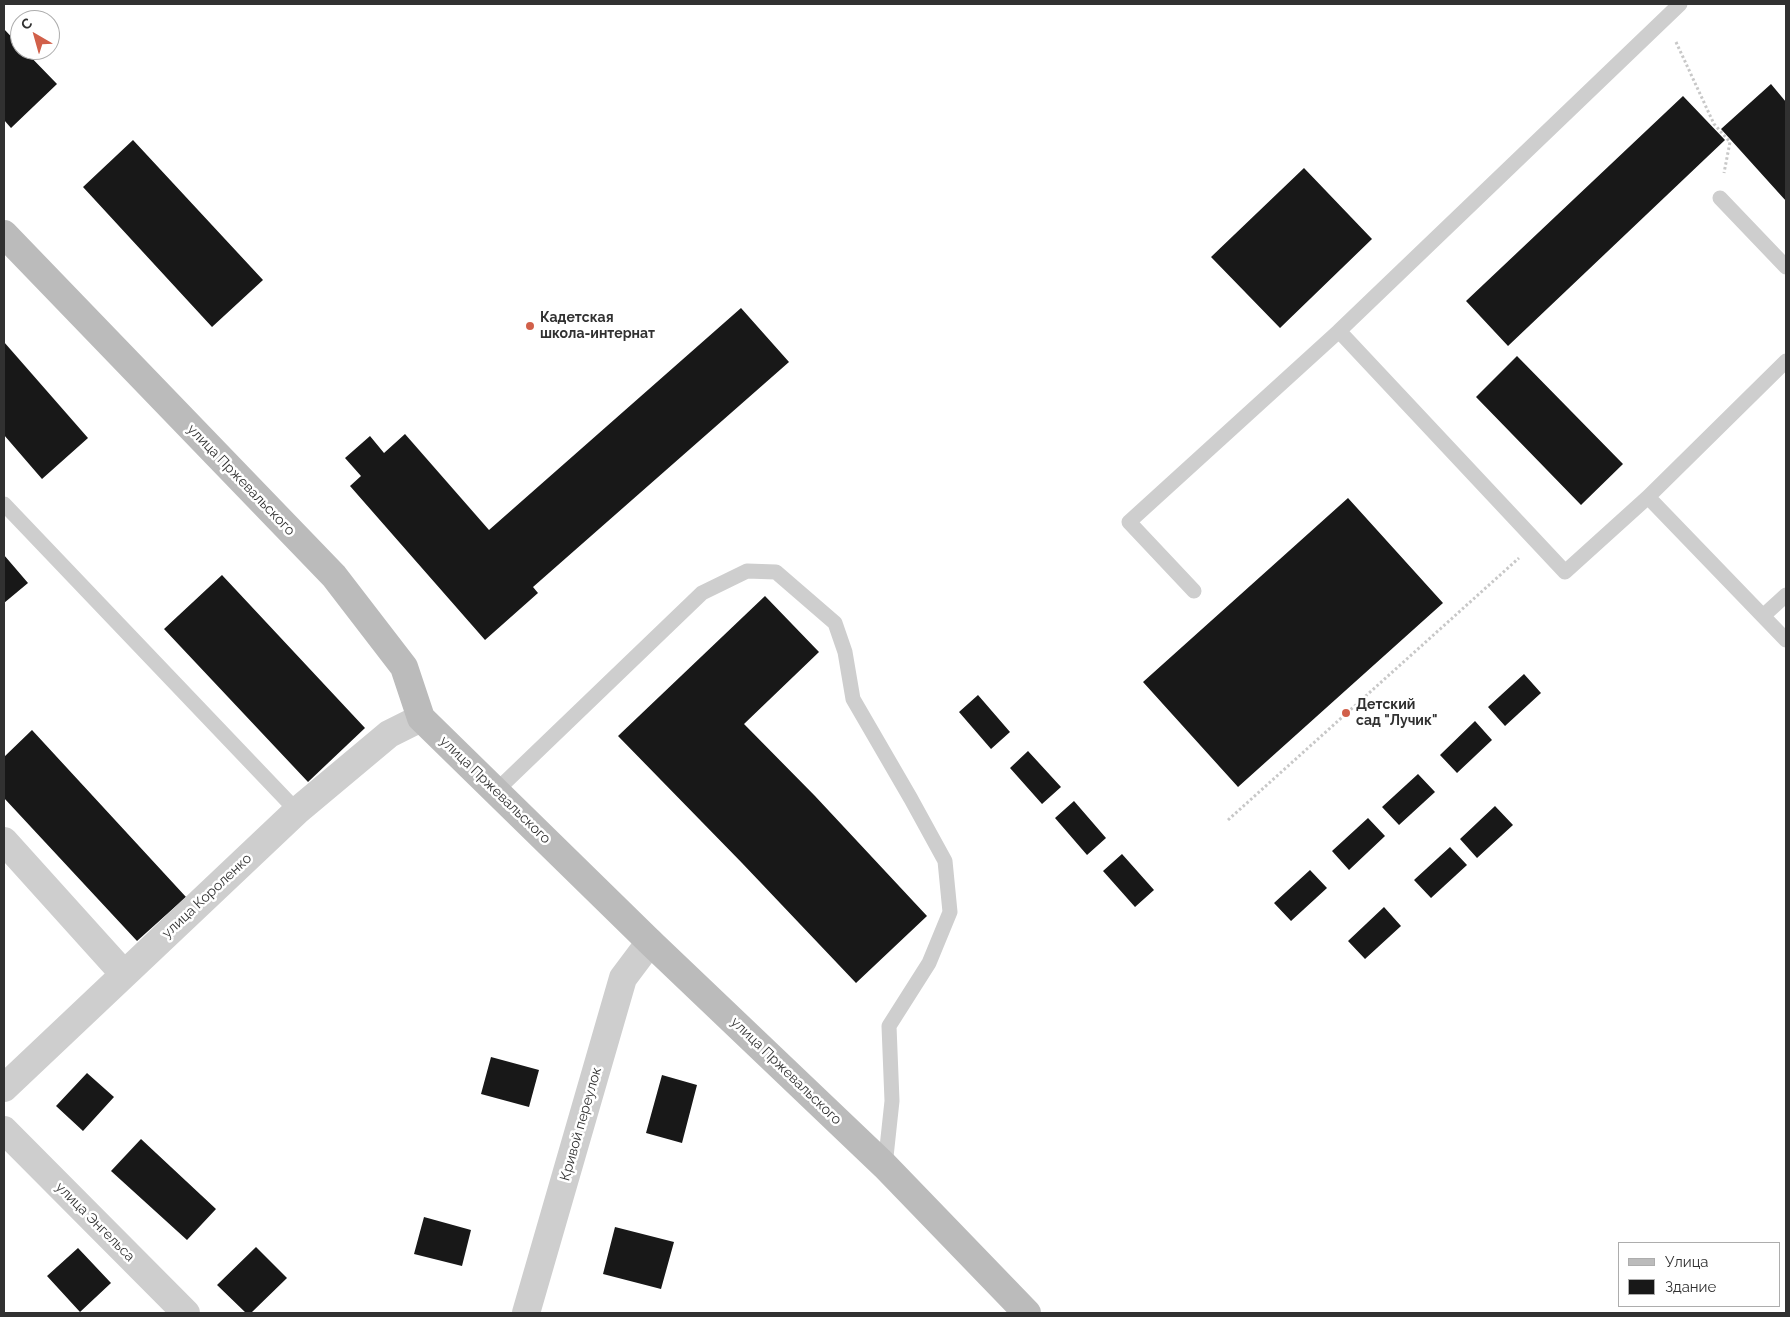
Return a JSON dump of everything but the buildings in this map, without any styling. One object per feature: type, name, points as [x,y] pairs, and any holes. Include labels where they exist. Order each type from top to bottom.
[{"type":"street","name":"улица Пржевальского","points":[[4,234],[334,576],[404,667],[422,718],[650,942],[885,1166],[1027,1313]]},
{"type":"street","name":"улица Короленко","points":[[4,1088],[297,811],[389,734],[422,718]]},
{"type":"street","points":[[4,841],[124,974]]},
{"type":"street","name":"Кривой переулок","points":[[526,1313],[623,978],[650,942]]},
{"type":"street","name":"улица Энгельса","points":[[4,1130],[186,1313]]},
{"type":"lane","points":[[1194,591],[1130,522],[1339,331],[1680,4]]},
{"type":"lane","points":[[1720,198],[1786,267]]},
{"type":"lane","points":[[1339,331],[1565,572],[1648,497],[1786,362]]},
{"type":"lane","points":[[1648,497],[1786,640]]},
{"type":"lane","points":[[4,504],[297,811]]},
{"type":"lane","points":[[497,790],[702,593],[746,571],[776,572],[835,623],[845,652],[853,699],[911,798],[944,861],[950,912],[929,963],[889,1026],[892,1101],[885,1166]]},
{"type":"lane","points":[[1763,616],[1786,594]]},
{"type":"path","points":[[1665,18],[1714,124],[1730,142],[1720,198]]},
{"type":"path","points":[[1228,820],[1536,542]]},
{"type":"place","name":"Кадетская школа-интернат","points":[[530,326]]},
{"type":"place","name":"Детский сад \"Лучик\"","points":[[1346,713]]}]
